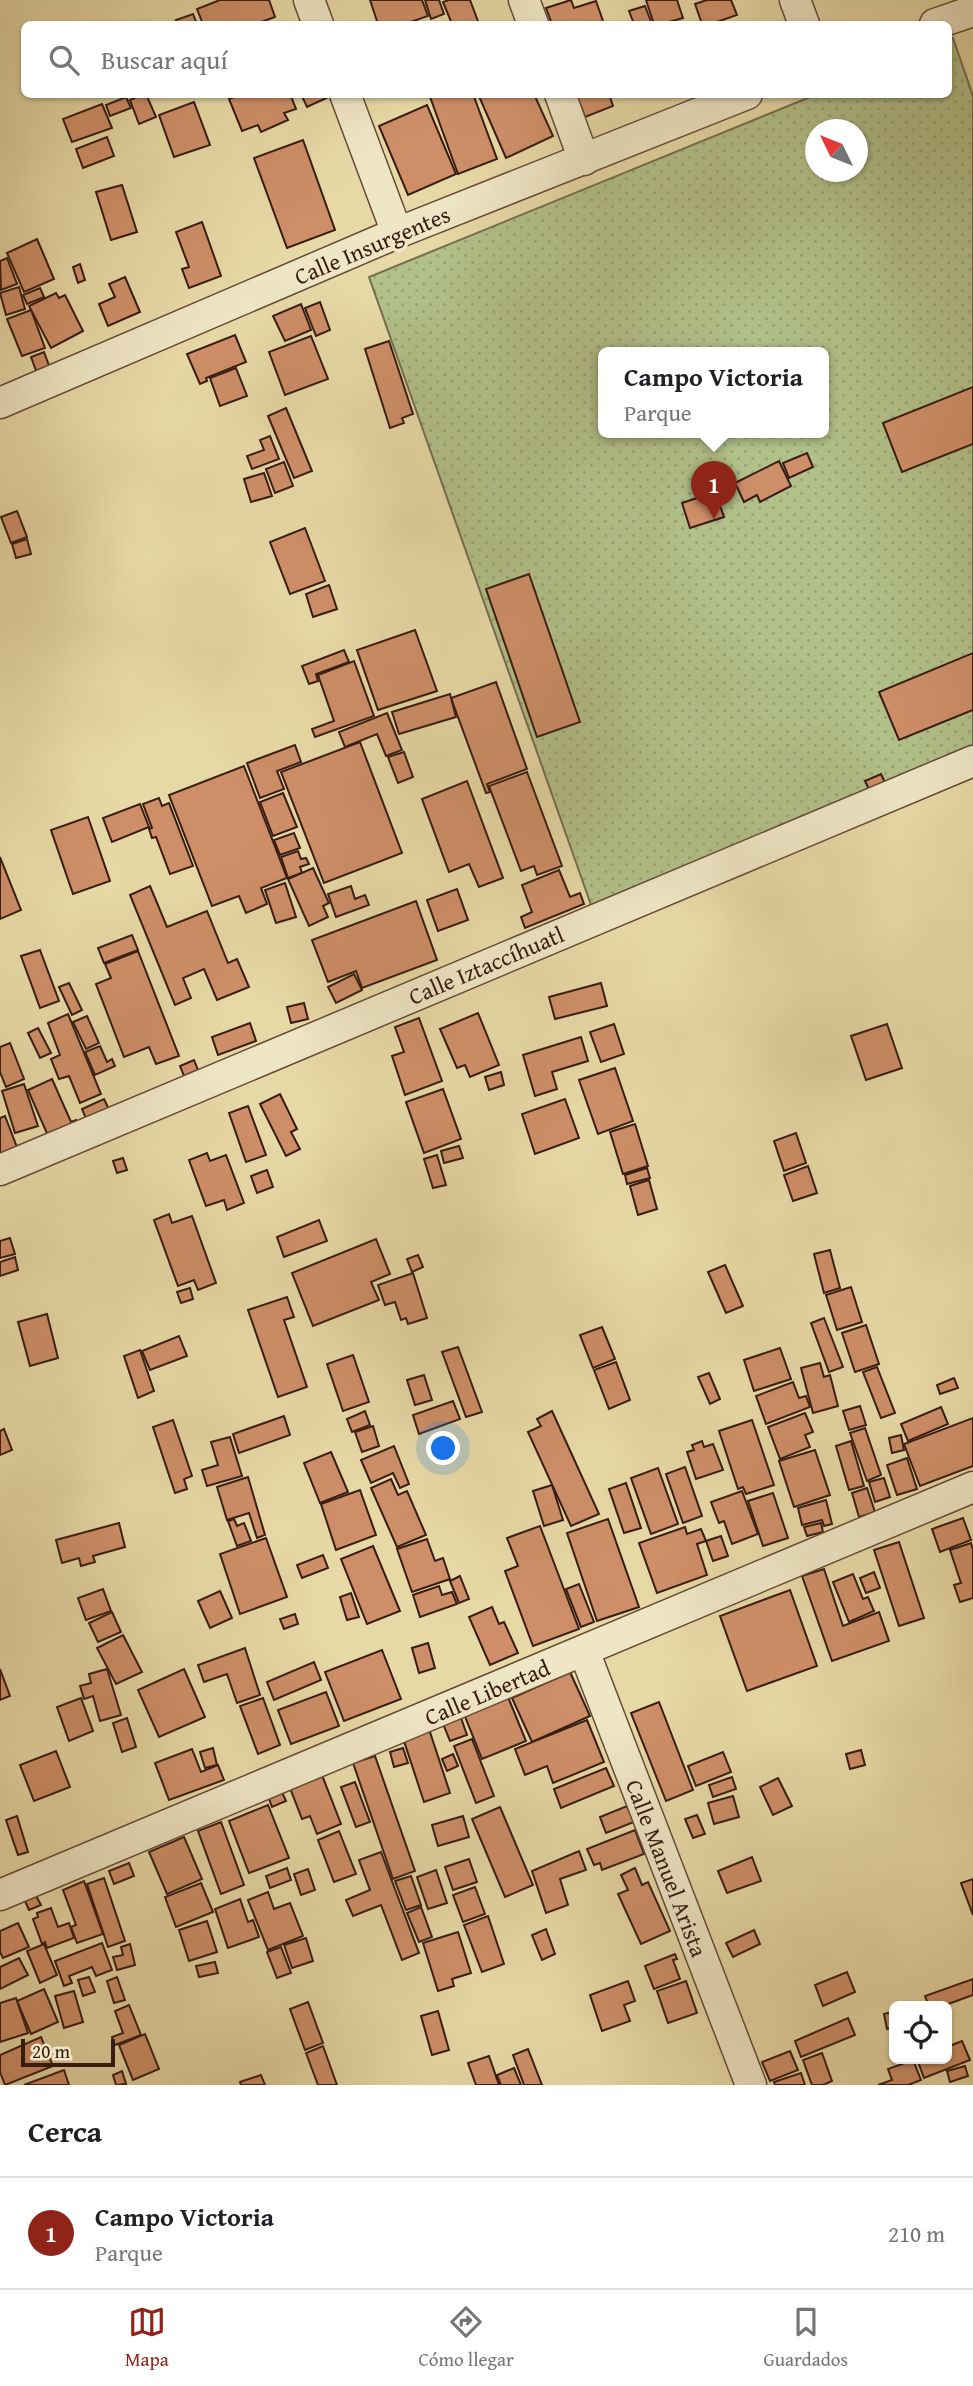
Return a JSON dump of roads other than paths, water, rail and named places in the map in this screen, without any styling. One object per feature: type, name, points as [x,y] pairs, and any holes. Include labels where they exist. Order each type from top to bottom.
[{"type":"street","points":[[309,0],[317,21]]},
{"type":"street","points":[[524,0],[532,21]]},
{"type":"street","points":[[795,0],[803,21]]},
{"type":"street","points":[[944,21],[973,11]]},
{"type":"street","points":[[346,98],[397,233]]},
{"type":"street","points":[[561,98],[584,160]]},
{"type":"street","name":"Calle Insurgentes","points":[[0,403],[397,233],[737,98]]},
{"type":"street","name":"Calle Iztaccíhuatl","points":[[0,1170],[973,761]]},
{"type":"street","name":"Calle Libertad","points":[[0,1895],[973,1487]]},
{"type":"street","name":"Calle Manuel Arista","points":[[583,1651],[751,2085]]},
{"type":"place","name":"Campo Victoria","points":[[714,519]]}]
